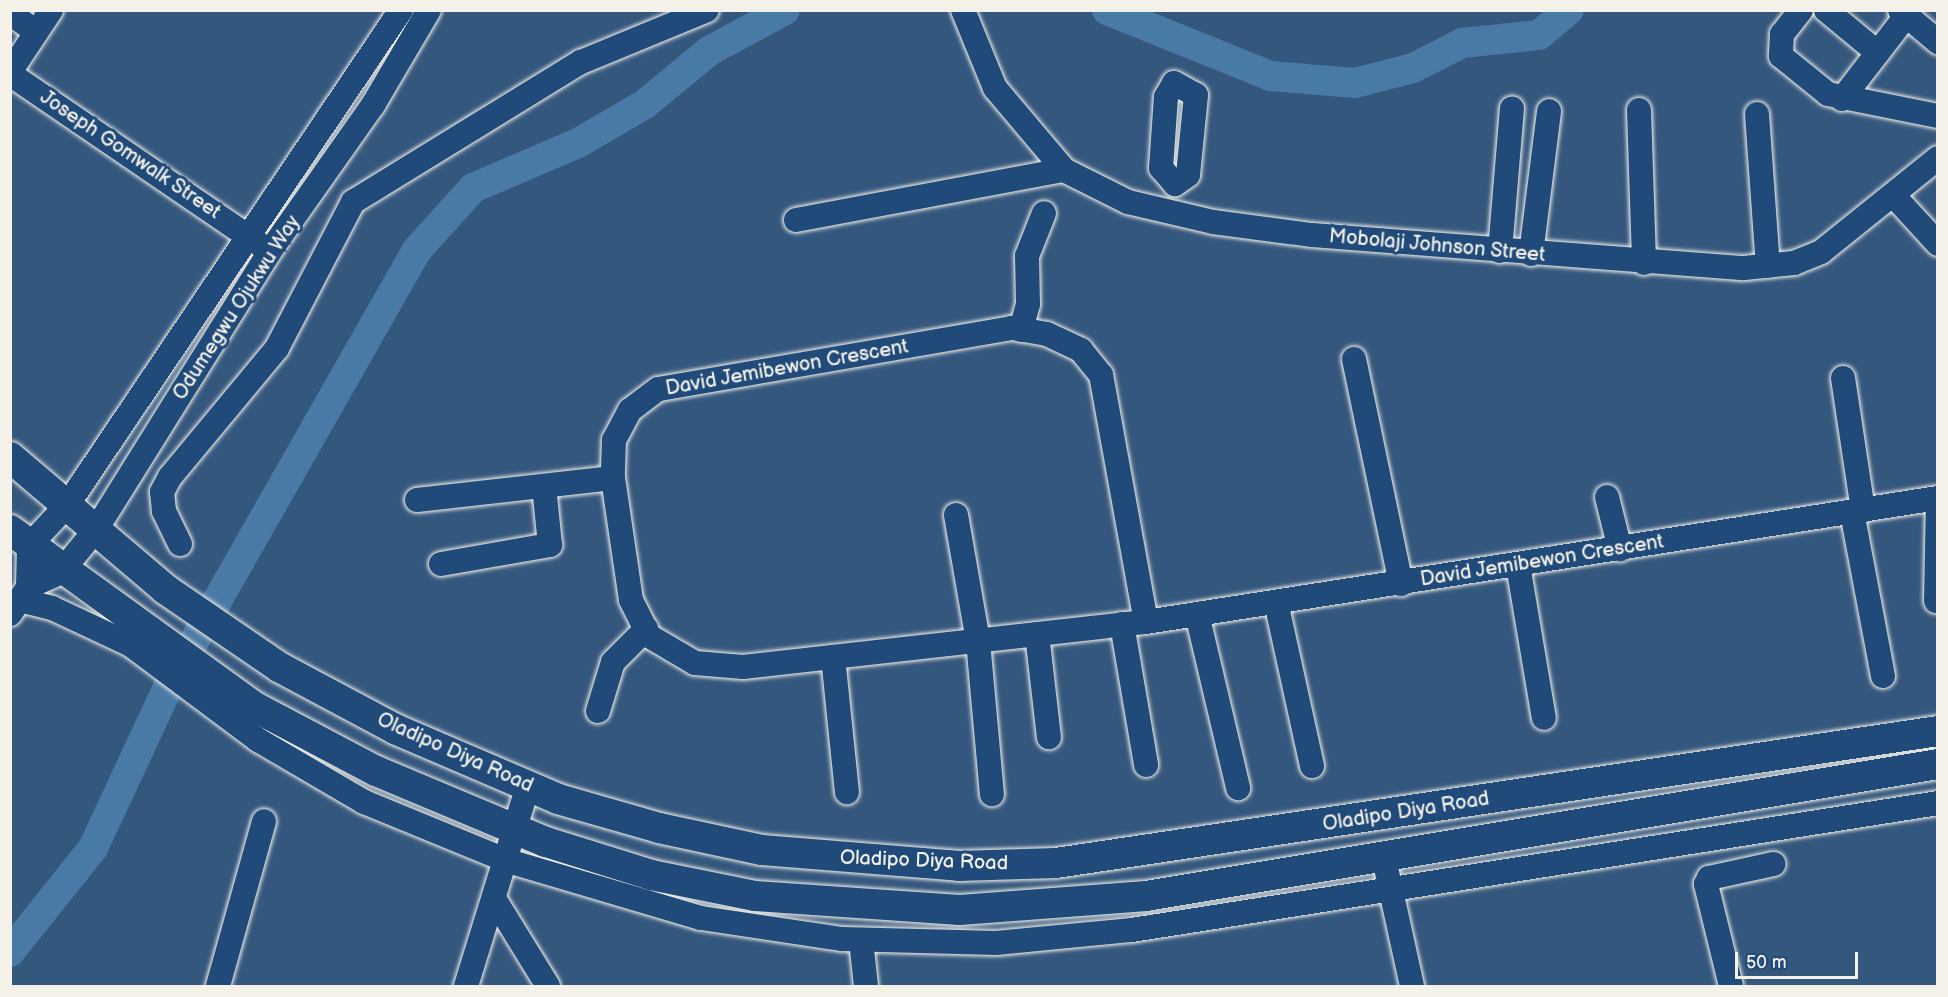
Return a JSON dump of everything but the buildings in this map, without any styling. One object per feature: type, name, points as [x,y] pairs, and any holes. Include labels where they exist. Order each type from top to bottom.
[{"type":"main road","name":"Oladipo Diya Road","points":[[10,457],[97,528],[165,589],[279,667],[395,729],[528,786],[659,828],[762,850],[959,866],[1056,863],[1938,731]]},
{"type":"main road","name":"Oladipo Diya Road","points":[[20,538],[136,637],[247,715],[514,830],[651,875],[755,896],[960,910],[1146,896],[1383,854],[1938,764]]},
{"type":"street","points":[[10,73],[51,10]]},
{"type":"street","name":"Odumegwu Ojukwu Way","points":[[20,538],[68,504],[401,10]]},
{"type":"street","name":"Odumegwu Ojukwu Way","points":[[61,572],[97,528],[270,251],[315,192],[429,10]]},
{"type":"street","points":[[180,544],[164,512],[162,492],[170,477],[277,348],[353,202],[581,63],[707,10]]},
{"type":"street","name":"Mobolaji Johnson Street","points":[[963,10],[976,47],[995,88],[1064,170],[1128,202],[1174,215],[1312,235],[1531,254],[1644,263],[1768,266],[1821,252],[1894,196],[1938,158]]},
{"type":"street","points":[[1801,10],[1782,34],[1781,56],[1828,94],[1842,99],[1938,116]]},
{"type":"street","points":[[1826,10],[1878,52]]},
{"type":"street","points":[[10,13],[36,32]]},
{"type":"street","points":[[1842,99],[1878,52],[1903,13],[1938,42]]},
{"type":"street","name":"Joseph Gomwalk Street","points":[[10,73],[270,251]]},
{"type":"street","points":[[1500,251],[1512,109]]},
{"type":"street","points":[[1639,110],[1644,263]]},
{"type":"street","points":[[1531,254],[1549,111]]},
{"type":"street","points":[[1757,114],[1768,266]]},
{"type":"street","points":[[796,220],[1064,170]]},
{"type":"street","points":[[1174,215],[1175,183]]},
{"type":"street","points":[[315,192],[353,202]]},
{"type":"street","points":[[1894,196],[1938,244]]},
{"type":"street","points":[[1021,330],[1028,304],[1027,256],[1044,213]]},
{"type":"street","name":"David Jemibewon Crescent","points":[[1146,622],[1101,375],[1081,350],[1047,334],[1021,330],[658,389],[630,410],[614,440],[613,478],[631,600],[646,629],[670,652],[694,663],[743,667],[1146,622],[1938,499]]},
{"type":"street","points":[[1354,359],[1401,584]]},
{"type":"street","points":[[1843,378],[1857,511],[1883,676]]},
{"type":"street","points":[[417,500],[613,478]]},
{"type":"street","points":[[441,564],[550,545],[544,486]]},
{"type":"street","points":[[1608,497],[1620,549]]},
{"type":"street","points":[[1936,601],[1938,499]]},
{"type":"street","points":[[956,515],[978,641],[992,794]]},
{"type":"street","points":[[20,538],[20,600]]},
{"type":"street","points":[[1518,565],[1544,718]]},
{"type":"street","points":[[20,600],[61,572]]},
{"type":"street","points":[[20,600],[52,608],[136,637]]},
{"type":"street","points":[[1276,602],[1312,766]]},
{"type":"street","points":[[1197,614],[1238,788]]},
{"type":"street","points":[[1122,624],[1146,765]]},
{"type":"street","points":[[598,711],[613,662],[646,629]]},
{"type":"street","points":[[1037,634],[1049,737]]},
{"type":"street","points":[[834,657],[846,792]]},
{"type":"street","points":[[247,715],[364,802],[508,861],[701,918],[861,940],[1051,939],[1390,889],[1938,803]]},
{"type":"street","points":[[466,987],[508,861],[514,830],[528,786]]},
{"type":"street","points":[[218,987],[264,821]]},
{"type":"street","points":[[1383,854],[1412,987]]},
{"type":"street","points":[[1731,987],[1706,884],[1709,878],[1773,864]]},
{"type":"street","points":[[495,900],[548,987]]},
{"type":"street","points":[[861,940],[866,987]]},
{"type":"waterway","points":[[10,952],[93,848],[168,687],[417,250],[473,188],[578,143],[645,104],[709,51],[785,10]]},
{"type":"waterway","points":[[1107,10],[1270,76],[1355,83],[1413,68],[1462,43],[1539,35],[1569,10]]}]
